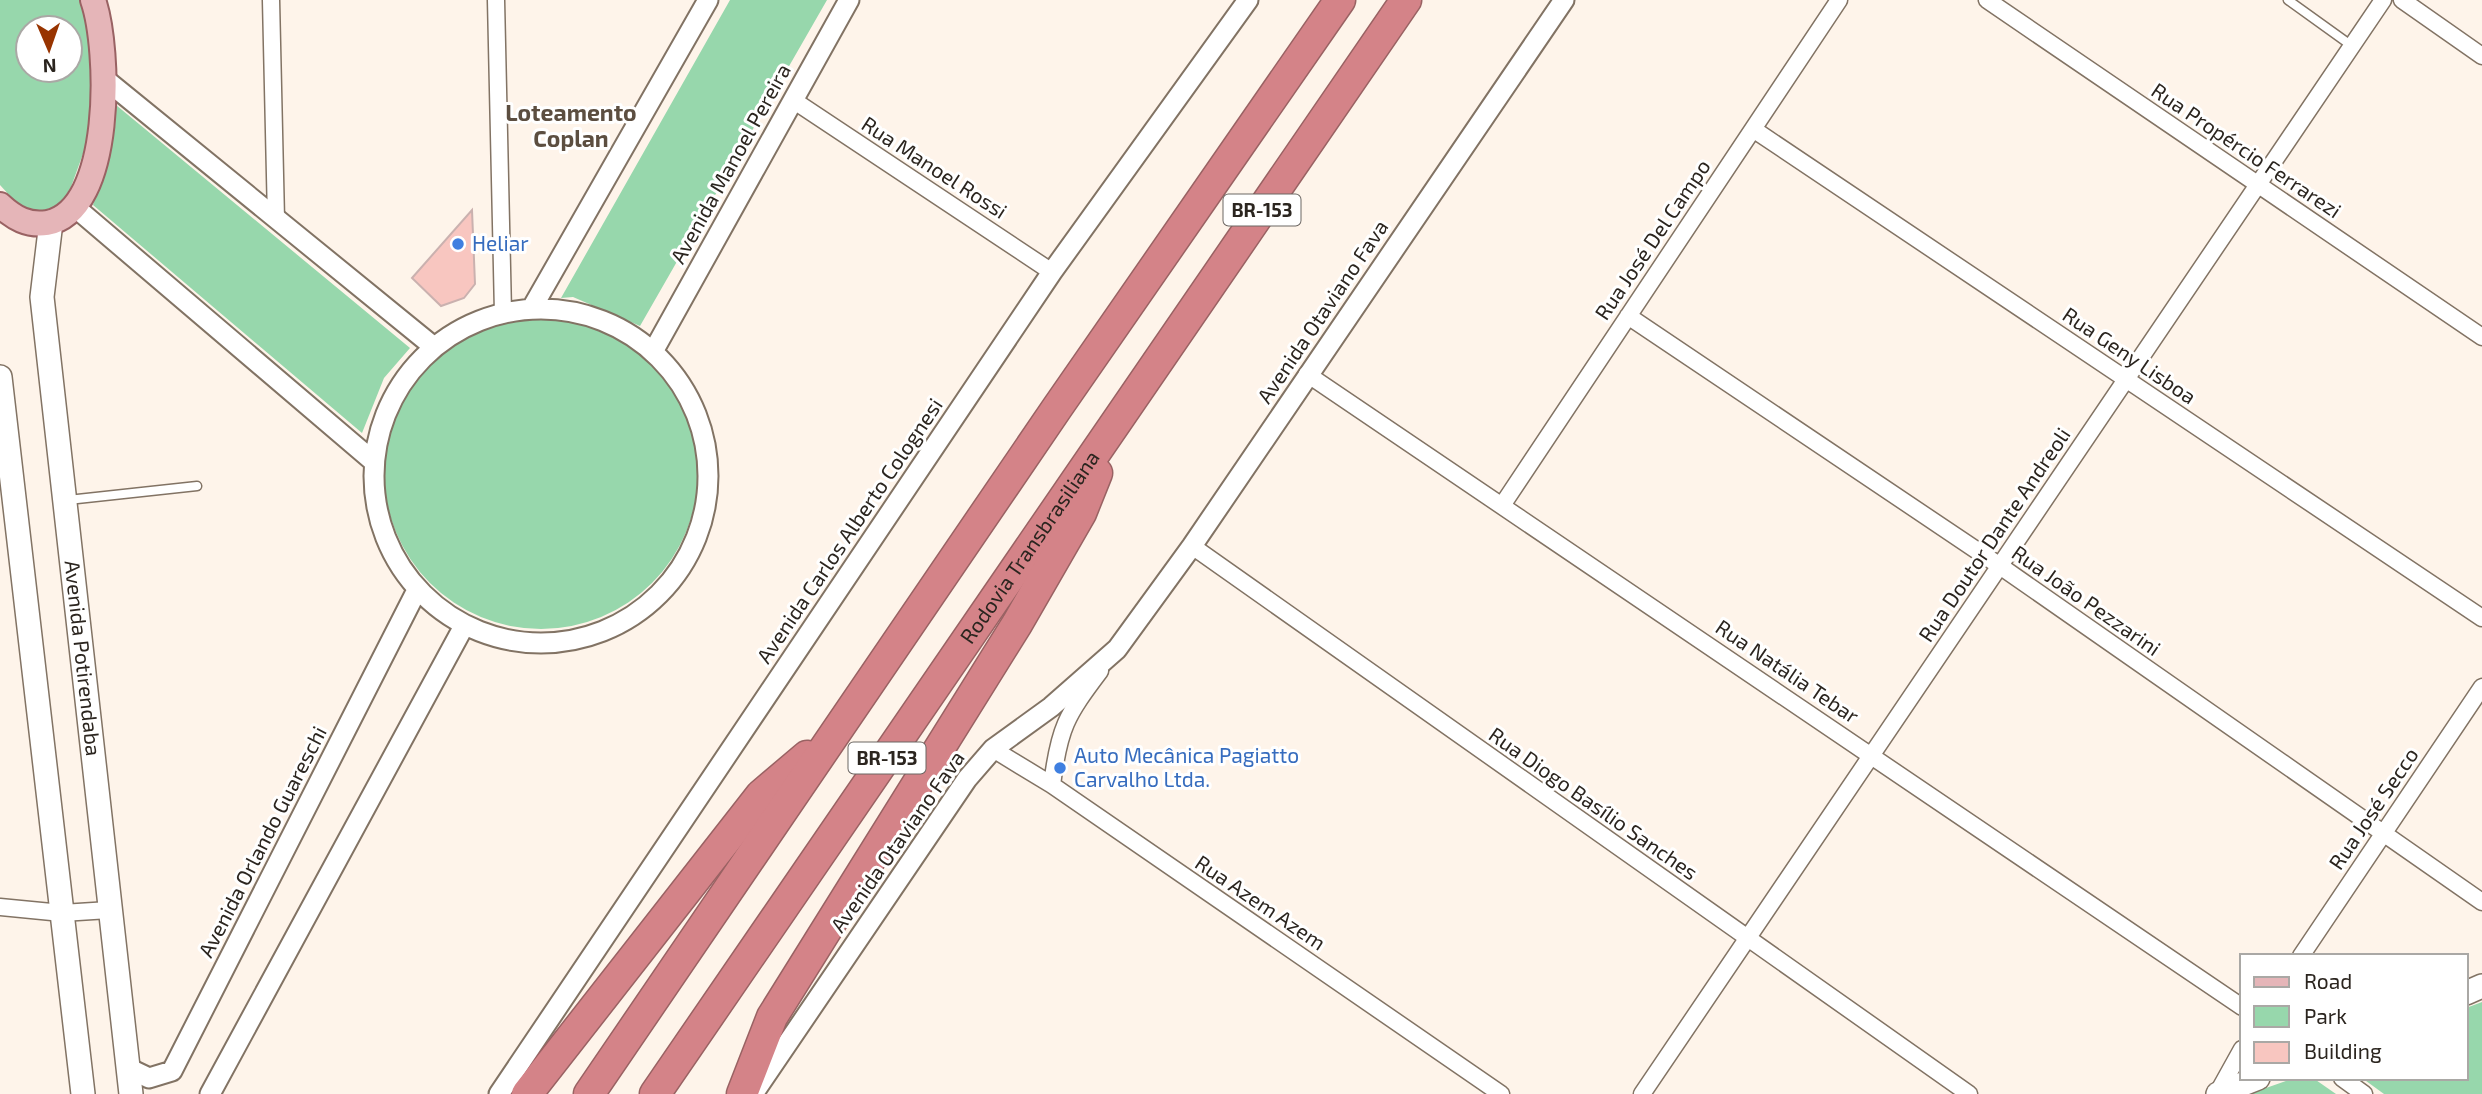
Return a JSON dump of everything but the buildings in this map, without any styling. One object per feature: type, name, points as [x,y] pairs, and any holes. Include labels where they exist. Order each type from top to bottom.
[{"type":"highway","name":"BR-153","points":[[589,1094],[1340,0]]},
{"type":"highway","name":"Rodovia Transbrasiliana","points":[[655,1094],[1406,0]]},
{"type":"highway","points":[[742,1094],[772,1017],[1017,624],[1081,513],[1118,421]]},
{"type":"highway","points":[[527,1094],[761,795],[837,731]]},
{"type":"main road","points":[[0,205],[12,216],[33,224],[51,222],[76,208],[85,192],[102,127],[106,80],[104,50],[93,0]]},
{"type":"main road","name":"Avenida Potirendaba","points":[[51,222],[42,296],[131,1094]]},
{"type":"main road","points":[[0,377],[83,1094]]},
{"type":"main road","points":[[2217,1094],[2253,1080]]},
{"type":"street","points":[[271,0],[276,219]]},
{"type":"street","points":[[496,0],[503,313]]},
{"type":"street","points":[[532,308],[708,0]]},
{"type":"street","name":"Avenida Manoel Pereira","points":[[653,350],[849,0]]},
{"type":"street","name":"Avenida Carlos Alberto Colognesi","points":[[499,1094],[1052,272],[1248,0]]},
{"type":"street","name":"Avenida Otaviano Fava","points":[[1052,785],[1056,746],[1068,714],[1192,546],[1564,0]]},
{"type":"street","name":"Rua José Del Campo","points":[[1503,504],[1839,0]]},
{"type":"street","name":"Rua Propércio Ferrarezi","points":[[1987,0],[2482,337]]},
{"type":"street","name":"Rua Doutor Dante Andreoli","points":[[1642,1094],[2383,0]]},
{"type":"street","points":[[2402,0],[2482,55]]},
{"type":"street","points":[[106,80],[433,347]]},
{"type":"street","name":"Rua Manoel Rossi","points":[[793,100],[1052,272]]},
{"type":"street","name":"Rua Geny Lisboa","points":[[1753,129],[2482,618]]},
{"type":"street","points":[[76,208],[373,461]]},
{"type":"street","points":[[532,308],[576,312],[617,326],[653,350],[688,392],[707,442],[709,496],[706,509],[694,548],[664,592],[621,625],[569,642],[516,642],[464,626],[439,610],[418,590],[397,562],[382,531],[373,496],[373,461],[388,408],[403,379],[433,347],[466,326],[503,313],[532,308]]},
{"type":"street","name":"Rua João Pezzarini","points":[[1628,316],[2000,566],[2482,902]]},
{"type":"street","name":"Rua Natália Tebar","points":[[1307,374],[1503,504],[2240,1006]]},
{"type":"street","name":"Rua Diogo Basílio Sanches","points":[[1192,546],[1969,1094]]},
{"type":"street","name":"Avenida Orlando Guareschi","points":[[128,1068],[149,1077],[172,1071],[418,590]]},
{"type":"street","points":[[210,1094],[464,626]]},
{"type":"street","name":"Avenida Otaviano Fava","points":[[753,1094],[967,779],[993,749],[1051,707],[1117,649]]},
{"type":"street","name":"Rua José Secco","points":[[2302,954],[2482,687]]},
{"type":"street","name":"Rua Azem Azem","points":[[993,749],[1052,785],[1501,1094]]},
{"type":"street","points":[[0,907],[62,913],[109,910]]},
{"type":"street","points":[[2217,1094],[2240,1053]]},
{"type":"street","points":[[2345,1080],[2364,1094]]},
{"type":"lane","points":[[2288,0],[2352,46]]},
{"type":"lane","points":[[65,500],[197,486]]},
{"type":"green space","points":[[0,0],[83,0],[96,51],[93,126],[71,187],[60,205],[39,218],[21,208],[0,185]]},
{"type":"green space","points":[[730,0],[827,0],[640,326],[573,297],[561,298]]},
{"type":"green space","points":[[116,105],[410,348],[384,378],[362,433],[93,205],[115,128]]},
{"type":"green space","points":[[541,315],[572,318],[601,327],[628,341],[652,361],[672,385],[686,412],[695,441],[698,472],[695,503],[686,532],[672,559],[652,583],[628,603],[601,617],[572,626],[541,629],[510,626],[481,617],[454,603],[430,583],[410,559],[396,532],[387,503],[384,472],[387,441],[396,412],[410,385],[430,361],[454,341],[481,327],[510,318]]},
{"type":"green space","points":[[2482,1002],[2482,1094],[2384,1094],[2365,1080],[2468,1080],[2468,1007]]},
{"type":"green space","points":[[2288,1080],[2316,1080],[2336,1094],[2249,1094]]},
{"type":"place","name":"Heliar","points":[[458,244]]},
{"type":"place","name":"Auto Mecânica Pagiatto Carvalho Ltda.","points":[[1060,768]]},
{"type":"district","name":"Loteamento Coplan","points":[[571,126]]}]
